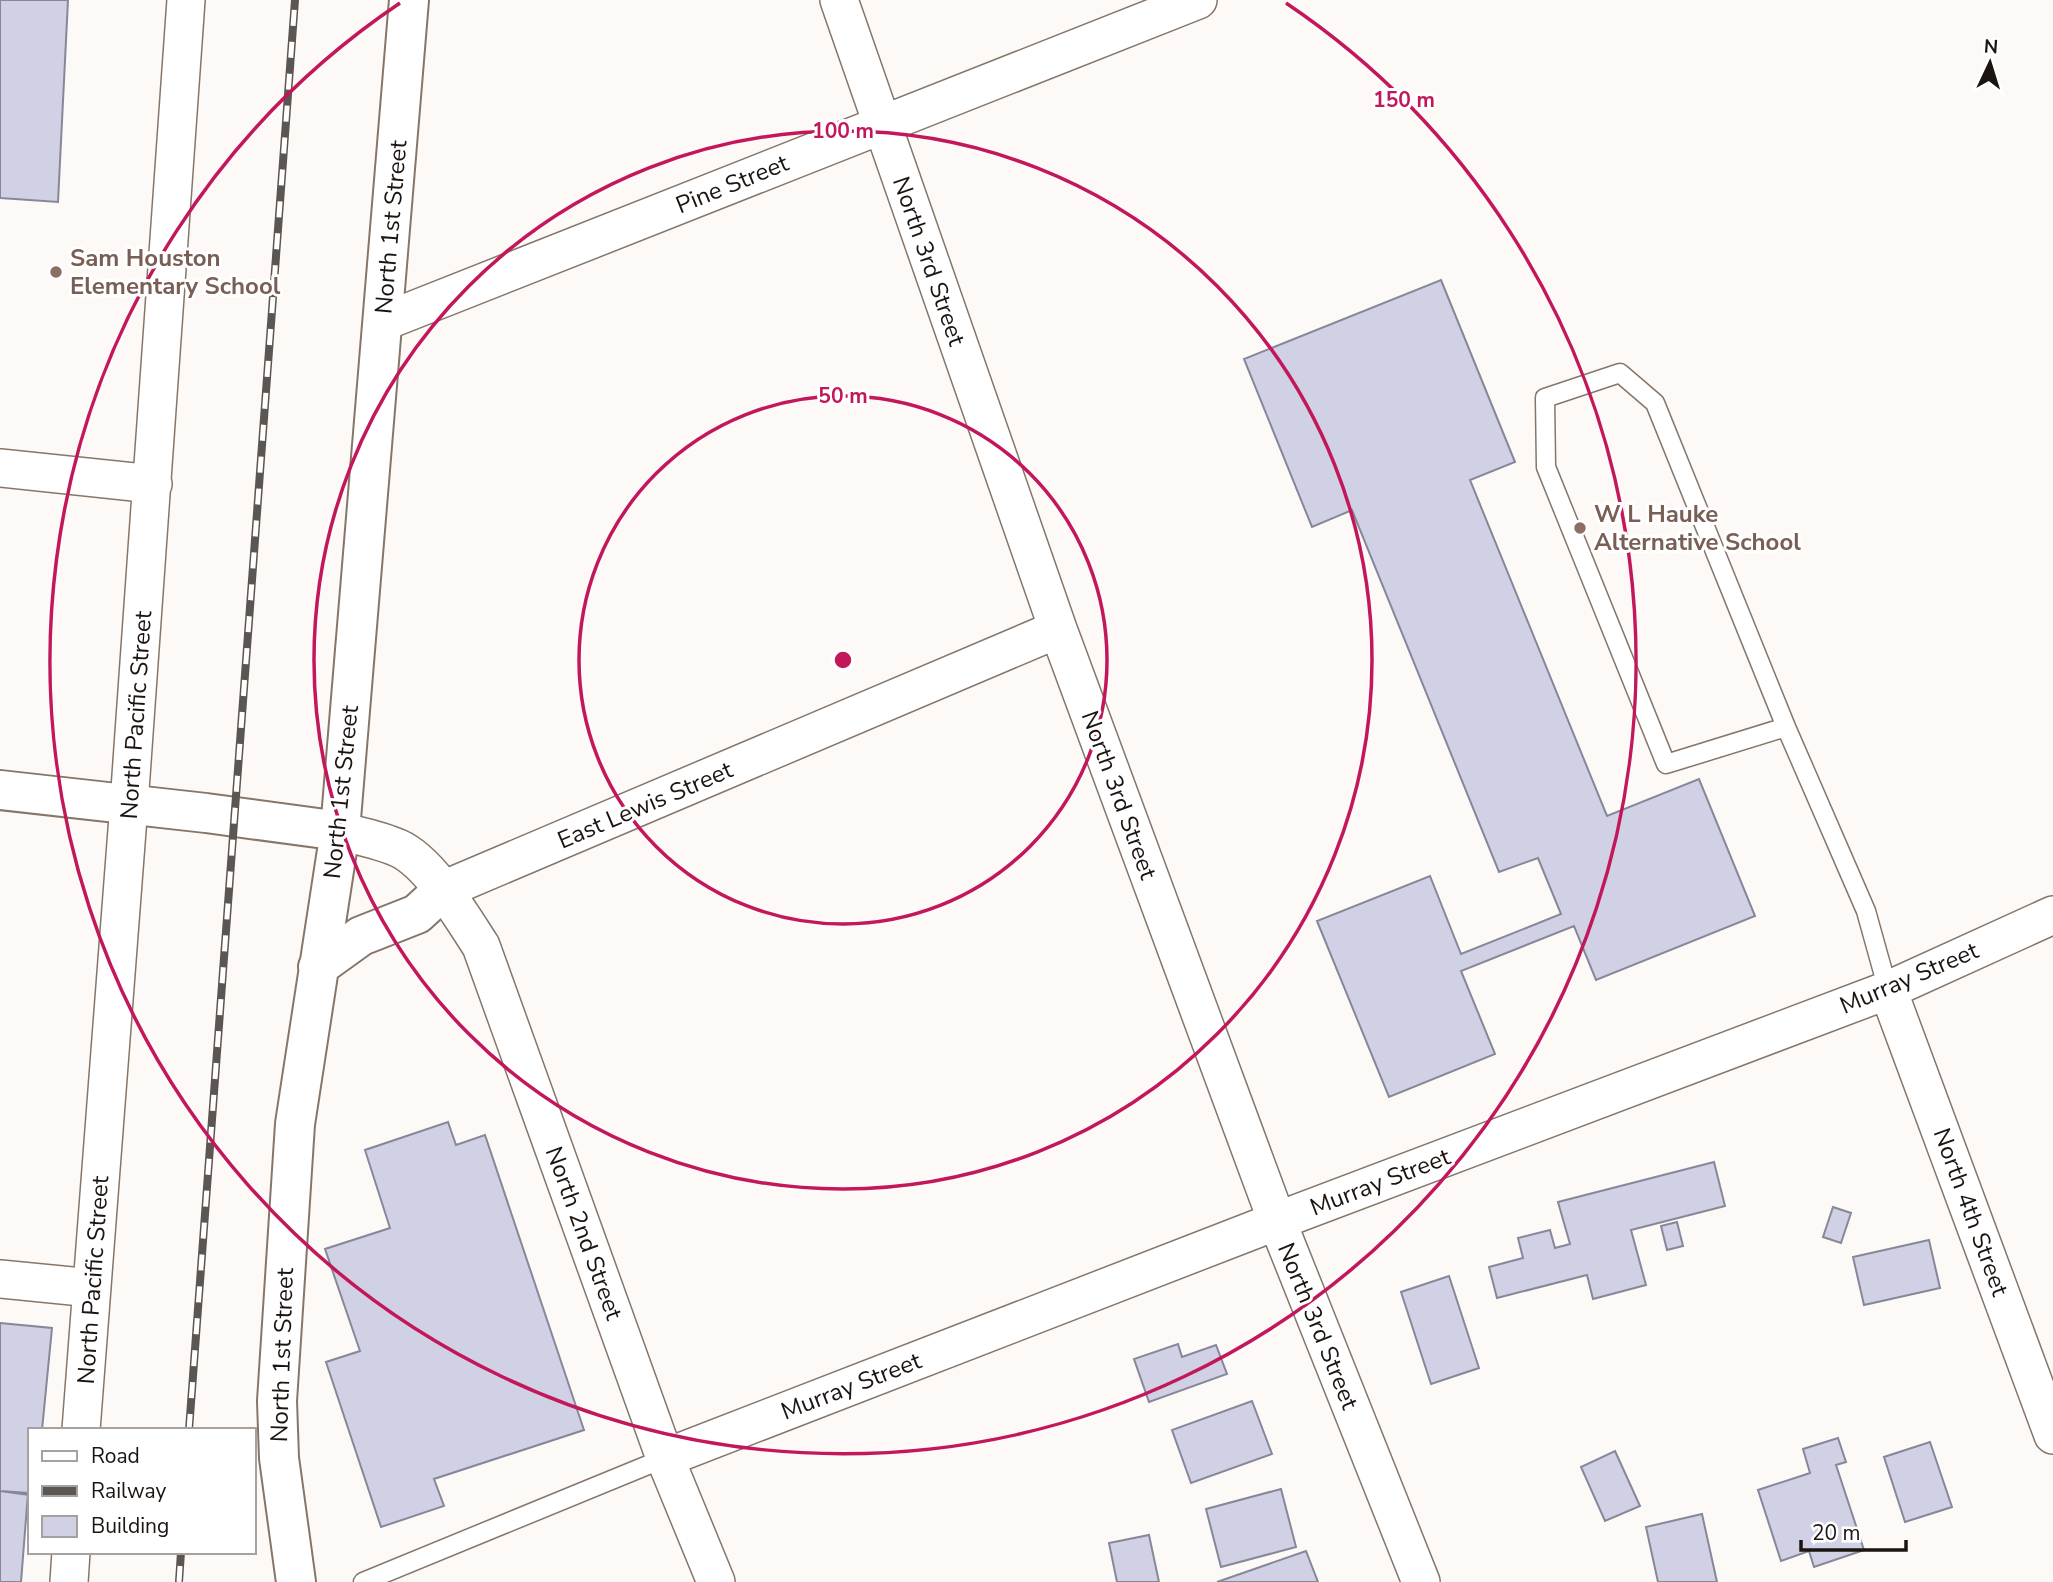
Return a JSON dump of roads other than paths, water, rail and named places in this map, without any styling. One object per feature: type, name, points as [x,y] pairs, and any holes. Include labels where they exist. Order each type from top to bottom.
[{"type":"street","name":"North Pacific Street","points":[[81,1428],[153,484],[186,0]]},
{"type":"street","name":"North 1st Street","points":[[296,1582],[279,1458],[277,1401],[295,1124],[340,831],[409,0]]},
{"type":"street","name":"North 3rd Street","points":[[839,0],[1058,629],[1276,1221],[1421,1582]]},
{"type":"street","name":"Pine Street","points":[[383,322],[1198,0]]},
{"type":"street","points":[[0,468],[153,484]]},
{"type":"street","name":"East Lewis Street","points":[[443,890],[1058,629]]},
{"type":"street","points":[[0,790],[340,831],[399,848],[422,866],[443,890],[417,914],[361,936],[318,967]]},
{"type":"street","name":"North 2nd Street","points":[[443,890],[481,946],[665,1458],[716,1582]]},
{"type":"street","name":"Murray Street","points":[[665,1458],[1276,1221],[1888,990],[2053,915]]},
{"type":"street","name":"North 4th Street","points":[[1888,990],[2053,1435]]},
{"type":"street","points":[[0,1279],[92,1288]]},
{"type":"street","points":[[69,1582],[71,1554]]},
{"type":"lane","points":[[1786,727],[1667,764],[1546,467],[1545,398],[1620,373],[1656,403],[1786,727],[1866,911],[1888,990]]},
{"type":"lane","points":[[363,1582],[665,1458]]},
{"type":"railway","points":[[189,1428],[295,0]]},
{"type":"railway","points":[[179,1582],[181,1554]]},
{"type":"place","name":"Sam Houston Elementary School","points":[[56,272]]},
{"type":"place","name":"W L Hauke Alternative School","points":[[1580,528]]}]
